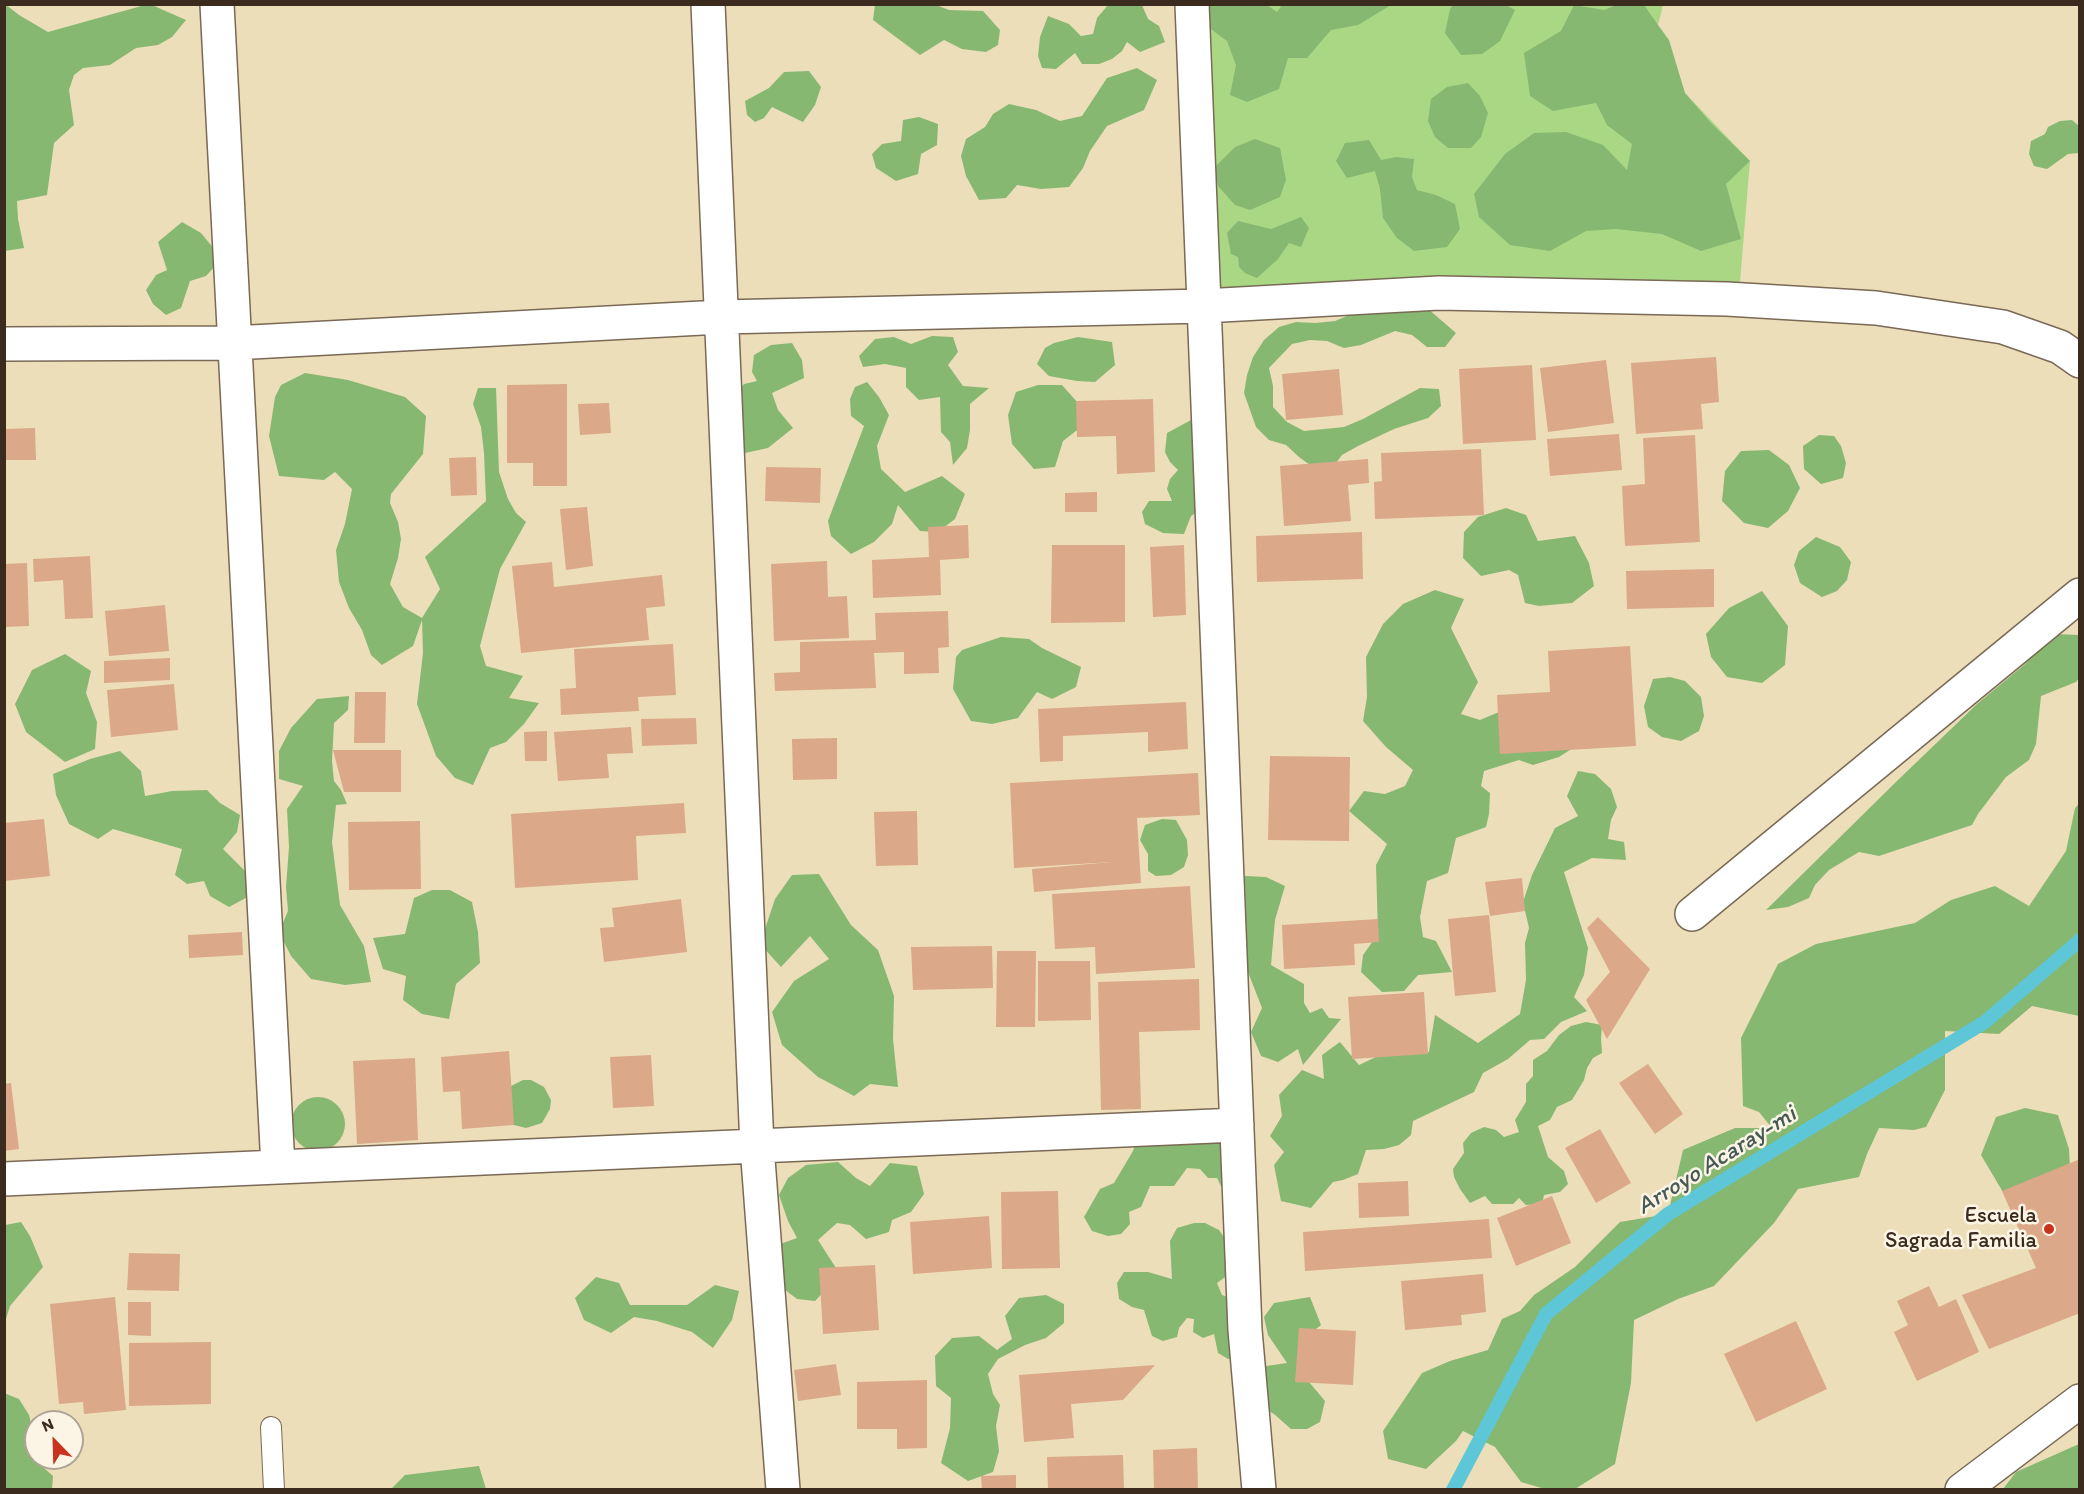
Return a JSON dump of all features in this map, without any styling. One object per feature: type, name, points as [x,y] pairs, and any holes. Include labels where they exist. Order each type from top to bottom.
[{"type":"street","points":[[217,4],[278,1167]]},
{"type":"street","points":[[708,4],[757,1146],[783,1490]]},
{"type":"street","points":[[1192,4],[1245,1330],[1259,1490]]},
{"type":"street","points":[[4,344],[233,343],[721,317],[1204,306],[1439,293],[1727,299],[1876,308],[2003,327],[2060,347],[2079,361]]},
{"type":"street","points":[[1692,914],[2079,596]]},
{"type":"street","points":[[4,1179],[1237,1125]]},
{"type":"street","points":[[1962,1490],[2079,1401]]},
{"type":"lane","points":[[271,1427],[274,1490]]},
{"type":"green space","points":[[5,4],[48,32],[145,5],[152,5],[186,20],[172,37],[158,45],[136,48],[110,65],[83,68],[74,75],[69,90],[74,125],[54,143],[47,195],[17,201],[24,248],[5,251]]},
{"type":"green space","points":[[875,5],[936,5],[949,10],[983,11],[1000,30],[998,45],[986,52],[962,49],[944,40],[920,55],[873,20]]},
{"type":"green space","points":[[1108,5],[1142,5],[1148,19],[1159,26],[1165,42],[1140,52],[1127,42],[1122,51],[1112,59],[1099,64],[1082,64],[1075,53],[1056,69],[1042,68],[1038,56],[1040,37],[1048,16],[1069,24],[1081,36],[1093,34],[1097,18]]},
{"type":"green space","points":[[1206,5],[1663,5],[1658,25],[1685,93],[1750,161],[1740,282],[1465,278],[1211,295]]},
{"type":"green space","points":[[1206,5],[1267,5],[1277,12],[1282,5],[1391,5],[1358,25],[1331,30],[1307,58],[1288,58],[1279,89],[1247,102],[1230,95],[1236,65],[1227,41],[1208,27]]},
{"type":"green space","points":[[1453,5],[1506,5],[1515,10],[1500,41],[1482,54],[1461,55],[1445,33]]},
{"type":"green space","points":[[1574,5],[1604,10],[1617,5],[1644,5],[1669,40],[1685,93],[1711,123],[1750,161],[1726,184],[1741,239],[1701,251],[1662,234],[1616,229],[1586,231],[1550,251],[1510,245],[1479,217],[1474,194],[1505,154],[1534,133],[1566,132],[1603,145],[1627,170],[1632,144],[1607,125],[1596,103],[1553,111],[1530,96],[1524,53],[1561,31]]},
{"type":"green space","points":[[1137,68],[1157,80],[1144,110],[1107,126],[1090,151],[1083,168],[1069,187],[1041,189],[1017,185],[1006,198],[979,200],[966,176],[961,156],[966,139],[985,127],[993,114],[1009,104],[1036,110],[1060,121],[1082,116],[1107,78]]},
{"type":"green space","points":[[809,71],[821,87],[815,105],[803,122],[772,107],[764,118],[755,122],[747,115],[745,101],[769,88],[784,72]]},
{"type":"green space","points":[[1468,83],[1480,96],[1488,113],[1481,137],[1471,148],[1448,148],[1435,137],[1428,121],[1431,99],[1447,87]]},
{"type":"green space","points":[[919,117],[938,124],[937,145],[921,154],[918,174],[896,181],[876,168],[872,154],[882,144],[901,141],[903,120]]},
{"type":"green space","points":[[2072,120],[2079,126],[2079,153],[2068,154],[2047,169],[2034,166],[2029,154],[2031,141],[2045,134],[2048,127],[2060,121]]},
{"type":"green space","points":[[1255,139],[1280,148],[1286,180],[1280,197],[1250,210],[1235,205],[1218,186],[1215,167],[1235,147]]},
{"type":"green space","points":[[1369,140],[1381,160],[1396,157],[1414,159],[1412,177],[1417,190],[1436,195],[1455,204],[1460,229],[1447,247],[1414,251],[1397,238],[1383,218],[1380,189],[1375,171],[1347,178],[1336,161],[1345,143]]},
{"type":"green space","points":[[1301,217],[1309,228],[1301,247],[1289,243],[1278,259],[1257,278],[1245,273],[1239,267],[1238,257],[1231,254],[1227,233],[1238,221],[1271,229]]},
{"type":"green space","points":[[182,222],[201,233],[215,250],[216,265],[206,276],[190,281],[181,308],[166,315],[153,304],[146,290],[156,275],[167,270],[158,242]]},
{"type":"green space","points":[[1420,302],[1456,333],[1445,347],[1427,347],[1412,335],[1395,331],[1361,345],[1344,348],[1327,341],[1310,340],[1292,344],[1269,368],[1273,386],[1273,407],[1287,422],[1304,431],[1344,427],[1420,388],[1439,389],[1441,406],[1428,418],[1394,429],[1358,446],[1342,455],[1330,471],[1314,468],[1286,445],[1269,440],[1256,427],[1244,393],[1247,375],[1253,357],[1264,340],[1279,327],[1296,322],[1335,321],[1352,314]]},
{"type":"green space","points":[[932,336],[953,337],[958,352],[948,365],[963,386],[989,388],[970,404],[967,448],[953,465],[950,442],[941,432],[940,397],[919,400],[906,387],[906,368],[885,364],[863,367],[859,356],[875,339],[894,337],[911,344]]},
{"type":"green space","points":[[1078,337],[1112,342],[1115,365],[1095,382],[1049,376],[1037,364],[1045,348],[1054,343]]},
{"type":"green space","points":[[792,343],[802,360],[804,378],[772,393],[778,410],[793,428],[768,448],[745,453],[726,440],[734,397],[744,384],[757,381],[752,372],[754,355],[771,345]]},
{"type":"green space","points":[[305,373],[348,380],[405,397],[426,416],[423,454],[391,494],[390,503],[398,522],[401,539],[390,584],[403,607],[422,618],[440,589],[425,557],[486,501],[481,427],[473,404],[478,388],[496,388],[499,472],[508,499],[516,513],[526,522],[500,569],[480,646],[486,666],[523,676],[509,698],[539,703],[524,724],[506,742],[490,748],[473,785],[455,778],[436,756],[417,704],[423,653],[422,620],[413,646],[382,665],[371,655],[362,630],[349,608],[339,582],[336,550],[345,524],[352,489],[335,472],[324,480],[279,476],[269,436],[275,397],[281,385]]},
{"type":"green space","points":[[867,382],[889,415],[877,446],[881,469],[905,492],[942,476],[965,494],[955,519],[938,532],[920,531],[898,505],[892,524],[874,542],[851,554],[831,536],[828,521],[864,426],[851,416],[850,399],[855,387]]},
{"type":"green space","points":[[1038,385],[1062,385],[1078,403],[1081,427],[1063,441],[1055,467],[1034,469],[1012,444],[1008,415],[1016,392]]},
{"type":"green space","points":[[1191,420],[1205,436],[1208,505],[1191,516],[1184,534],[1163,533],[1145,524],[1142,512],[1149,501],[1172,501],[1167,489],[1170,479],[1178,470],[1170,462],[1165,452],[1167,433]]},
{"type":"green space","points":[[1819,435],[1834,436],[1841,446],[1846,463],[1843,478],[1821,484],[1804,469],[1803,446]]},
{"type":"green space","points":[[1769,450],[1789,465],[1800,488],[1788,511],[1768,528],[1744,523],[1722,501],[1725,471],[1741,451]]},
{"type":"green space","points":[[1506,508],[1526,515],[1538,541],[1575,536],[1589,563],[1594,586],[1572,603],[1539,606],[1525,603],[1518,575],[1509,570],[1481,576],[1463,558],[1464,532],[1478,517]]},
{"type":"green space","points":[[1816,537],[1840,547],[1851,562],[1847,580],[1837,591],[1822,597],[1800,583],[1794,565],[1799,551]]},
{"type":"green space","points":[[1435,590],[1464,599],[1451,628],[1478,682],[1461,714],[1480,720],[1499,712],[1579,744],[1559,757],[1533,765],[1519,760],[1484,771],[1481,786],[1490,793],[1486,827],[1456,838],[1448,873],[1427,881],[1420,917],[1423,937],[1436,941],[1452,972],[1418,975],[1404,991],[1382,992],[1361,972],[1363,955],[1378,934],[1376,865],[1387,844],[1349,811],[1364,791],[1385,794],[1405,786],[1413,770],[1386,747],[1363,721],[1367,697],[1366,657],[1383,624],[1403,604]]},
{"type":"green space","points":[[1762,591],[1788,626],[1785,665],[1762,683],[1727,677],[1711,657],[1706,634],[1729,608]]},
{"type":"green space","points":[[2054,634],[2079,635],[2079,678],[2076,682],[2041,696],[2036,744],[2029,760],[2006,777],[1972,825],[1879,856],[1859,852],[1829,870],[1815,885],[1809,898],[1788,907],[1766,910],[1977,704],[2024,665]]},
{"type":"green space","points":[[1001,637],[1029,639],[1081,667],[1076,687],[1052,699],[1037,692],[1018,718],[992,724],[971,721],[953,689],[956,657],[962,650]]},
{"type":"green space","points":[[65,654],[91,671],[86,693],[97,722],[95,749],[65,762],[26,732],[15,704],[32,670]]},
{"type":"green space","points":[[1670,677],[1685,681],[1701,697],[1704,716],[1699,731],[1681,741],[1662,737],[1648,727],[1644,706],[1653,679]]},
{"type":"green space","points":[[349,696],[348,710],[334,723],[332,761],[334,781],[347,804],[336,805],[332,842],[340,905],[364,946],[371,982],[345,985],[311,979],[291,956],[279,932],[288,911],[287,809],[303,786],[279,779],[279,751],[291,728],[317,699]]},
{"type":"green space","points":[[120,751],[141,771],[145,796],[172,791],[207,790],[220,803],[240,815],[237,832],[223,849],[253,879],[255,893],[229,907],[210,896],[204,881],[187,884],[175,875],[182,849],[113,829],[98,839],[69,824],[56,795],[53,774],[90,759]]},
{"type":"green space","points":[[1578,771],[1595,774],[1611,789],[1617,807],[1611,820],[1608,839],[1624,842],[1626,860],[1592,858],[1564,872],[1588,948],[1584,975],[1574,997],[1587,1011],[1561,1022],[1544,1039],[1530,1040],[1508,1059],[1483,1073],[1474,1092],[1413,1121],[1411,1135],[1399,1145],[1366,1150],[1358,1174],[1333,1182],[1311,1208],[1281,1201],[1274,1165],[1284,1152],[1270,1136],[1282,1116],[1279,1095],[1302,1070],[1324,1079],[1322,1055],[1340,1042],[1359,1065],[1378,1056],[1429,1052],[1435,1015],[1478,1043],[1520,1014],[1526,980],[1525,943],[1529,928],[1523,902],[1532,875],[1555,828],[1578,816],[1567,796]]},
{"type":"green space","points":[[2079,804],[2079,1016],[2032,1006],[1999,1034],[1945,1031],[1945,1090],[1926,1127],[1914,1130],[1879,1128],[1859,1177],[1798,1189],[1774,1223],[1714,1286],[1678,1299],[1634,1320],[1631,1383],[1615,1464],[1575,1489],[1545,1489],[1521,1482],[1495,1447],[1463,1431],[1456,1441],[1426,1469],[1388,1459],[1383,1431],[1422,1373],[1450,1361],[1488,1350],[1502,1319],[1520,1311],[1534,1295],[1575,1267],[1620,1222],[1668,1214],[1683,1150],[1735,1128],[1772,1128],[1759,1112],[1743,1106],[1741,1038],[1778,964],[1816,944],[1915,923],[1951,900],[1995,886],[2029,906],[2066,851],[2075,808]]},
{"type":"green space","points":[[1162,819],[1176,820],[1187,840],[1188,855],[1184,867],[1171,875],[1156,876],[1148,871],[1148,854],[1140,840],[1145,825]]},
{"type":"green space","points":[[819,874],[851,925],[878,950],[894,996],[893,1039],[898,1087],[870,1084],[854,1096],[818,1077],[782,1045],[772,1012],[794,981],[829,959],[810,936],[781,967],[760,944],[775,899],[792,875]]},
{"type":"green space","points":[[1245,876],[1266,877],[1285,886],[1275,920],[1271,965],[1304,984],[1304,1003],[1310,1013],[1322,1008],[1329,1018],[1341,1019],[1303,1065],[1298,1049],[1278,1062],[1261,1056],[1251,1032],[1262,1008],[1246,967]]},
{"type":"green space","points":[[432,890],[450,890],[472,902],[478,932],[480,963],[456,984],[449,1019],[422,1014],[403,1000],[406,976],[383,969],[373,938],[405,934],[414,898]]},
{"type":"green space","points":[[1586,1022],[1602,1025],[1602,1053],[1593,1058],[1572,1100],[1557,1107],[1550,1120],[1538,1126],[1548,1157],[1564,1171],[1568,1184],[1560,1192],[1544,1195],[1542,1204],[1526,1205],[1519,1198],[1513,1204],[1492,1204],[1485,1196],[1470,1203],[1454,1177],[1453,1169],[1464,1153],[1463,1143],[1471,1133],[1484,1127],[1496,1130],[1504,1137],[1519,1132],[1515,1120],[1526,1102],[1526,1084],[1533,1076],[1533,1060],[1547,1051],[1559,1035],[1571,1026]]},
{"type":"green space","points":[[523,1080],[531,1080],[544,1087],[551,1100],[550,1109],[542,1123],[526,1128],[514,1125],[506,1116],[509,1087]]},
{"type":"green space","points":[[313,1097],[323,1097],[333,1101],[341,1109],[345,1124],[341,1139],[333,1147],[323,1151],[313,1151],[303,1147],[295,1139],[291,1129],[291,1119],[295,1109],[303,1101]]},
{"type":"green space","points":[[2025,1108],[2058,1115],[2069,1149],[2071,1190],[2013,1209],[1981,1155],[1996,1117]]},
{"type":"green space","points":[[1221,1123],[1236,1182],[1222,1188],[1217,1178],[1208,1178],[1200,1169],[1187,1168],[1174,1186],[1150,1186],[1141,1207],[1129,1212],[1130,1224],[1121,1234],[1108,1236],[1092,1231],[1084,1217],[1100,1189],[1114,1183],[1136,1142]]},
{"type":"green space","points":[[838,1162],[856,1178],[870,1186],[890,1163],[917,1166],[924,1194],[911,1212],[892,1220],[889,1232],[866,1239],[850,1225],[837,1223],[818,1240],[836,1268],[830,1285],[815,1301],[797,1299],[776,1283],[780,1244],[797,1238],[779,1195],[788,1178],[806,1165]]},
{"type":"green space","points":[[21,1222],[30,1236],[43,1267],[10,1306],[5,1322],[5,1225]]},
{"type":"green space","points":[[1194,1223],[1205,1223],[1219,1230],[1227,1241],[1228,1275],[1217,1283],[1222,1295],[1253,1307],[1241,1356],[1228,1359],[1218,1353],[1214,1334],[1203,1338],[1193,1332],[1194,1319],[1187,1318],[1179,1328],[1177,1337],[1163,1341],[1152,1336],[1144,1310],[1132,1307],[1119,1299],[1117,1283],[1124,1272],[1148,1272],[1172,1279],[1170,1241],[1177,1228]]},
{"type":"green space","points":[[596,1277],[619,1283],[630,1305],[687,1305],[715,1285],[739,1291],[732,1320],[713,1348],[692,1332],[657,1321],[634,1317],[611,1333],[584,1320],[575,1298]]},
{"type":"green space","points":[[1046,1295],[1064,1304],[1064,1323],[1046,1338],[1025,1345],[998,1359],[988,1374],[993,1394],[1000,1405],[996,1426],[999,1451],[993,1472],[968,1481],[941,1463],[950,1428],[951,1398],[936,1386],[935,1356],[952,1338],[979,1336],[997,1350],[1012,1339],[1005,1316],[1019,1298]]},
{"type":"green space","points":[[1310,1297],[1321,1325],[1300,1342],[1309,1382],[1325,1401],[1320,1422],[1307,1429],[1291,1429],[1262,1407],[1257,1378],[1266,1366],[1287,1363],[1268,1335],[1264,1317],[1274,1303]]},
{"type":"green space","points":[[4,1393],[19,1399],[26,1410],[24,1410],[24,1470],[46,1470],[53,1476],[52,1489],[5,1489]]},
{"type":"green space","points":[[2079,1444],[2079,1489],[2003,1489],[2016,1472]]},
{"type":"green space","points":[[479,1466],[486,1489],[391,1489],[405,1475]]},
{"type":"building","points":[[1716,357],[1719,402],[1701,404],[1703,429],[1636,434],[1631,363]]},
{"type":"building","points":[[1606,360],[1614,423],[1548,432],[1540,368]]},
{"type":"building","points":[[1532,365],[1536,440],[1463,444],[1459,369]]},
{"type":"building","points":[[1339,369],[1343,415],[1286,420],[1282,374]]},
{"type":"building","points":[[567,384],[567,486],[533,486],[533,463],[507,463],[507,385]]},
{"type":"building","points":[[1153,399],[1155,472],[1117,474],[1116,436],[1077,437],[1076,401]]},
{"type":"building","points":[[609,403],[611,433],[580,435],[578,404]]},
{"type":"building","points":[[35,428],[36,460],[4,460],[4,429]]},
{"type":"building","points":[[1619,434],[1622,470],[1550,476],[1547,439]]},
{"type":"building","points":[[1695,435],[1700,542],[1625,546],[1622,486],[1645,484],[1643,438]]},
{"type":"building","points":[[1481,449],[1484,515],[1375,519],[1374,482],[1382,481],[1381,453]]},
{"type":"building","points":[[476,457],[477,495],[451,496],[449,458]]},
{"type":"building","points":[[1368,459],[1369,483],[1348,485],[1351,521],[1284,526],[1280,466]]},
{"type":"building","points":[[766,467],[821,468],[820,503],[765,501]]},
{"type":"building","points":[[1097,492],[1097,512],[1065,512],[1065,493]]},
{"type":"building","points":[[587,507],[593,566],[566,570],[560,509]]},
{"type":"building","points":[[968,525],[969,558],[940,560],[941,595],[873,598],[872,560],[929,557],[928,527]]},
{"type":"building","points":[[1362,532],[1363,579],[1257,582],[1256,536]]},
{"type":"building","points":[[1052,545],[1125,545],[1125,622],[1051,623]]},
{"type":"building","points":[[1184,545],[1186,615],[1153,617],[1150,547]]},
{"type":"building","points":[[90,556],[93,618],[65,619],[63,580],[34,582],[33,559]]},
{"type":"building","points":[[827,561],[828,597],[847,596],[849,638],[774,641],[771,564]]},
{"type":"building","points":[[552,562],[554,587],[662,575],[665,606],[646,608],[649,640],[521,653],[512,566]]},
{"type":"building","points":[[27,563],[29,626],[4,627],[4,564]]},
{"type":"building","points":[[1714,569],[1714,607],[1627,609],[1626,571]]},
{"type":"building","points":[[165,605],[169,651],[109,656],[105,611]]},
{"type":"building","points":[[948,611],[949,647],[938,648],[939,673],[904,674],[904,652],[874,653],[876,688],[775,691],[774,673],[800,672],[800,642],[876,640],[875,613]]},
{"type":"building","points":[[673,644],[676,695],[638,697],[639,711],[561,715],[560,689],[576,688],[574,649]]},
{"type":"building","points":[[1630,646],[1636,746],[1500,754],[1497,695],[1550,692],[1548,651]]},
{"type":"building","points":[[170,658],[170,680],[104,683],[104,661]]},
{"type":"building","points":[[174,684],[178,730],[111,737],[107,690]]},
{"type":"building","points":[[355,692],[386,692],[385,743],[354,743]]},
{"type":"building","points":[[1186,702],[1188,749],[1148,752],[1148,732],[1063,736],[1063,761],[1040,762],[1038,709]]},
{"type":"building","points":[[696,718],[697,744],[642,746],[641,719]]},
{"type":"building","points":[[631,727],[633,753],[607,754],[609,778],[558,781],[554,732]]},
{"type":"building","points":[[547,731],[547,761],[525,761],[524,732]]},
{"type":"building","points":[[837,738],[837,779],[793,780],[792,739]]},
{"type":"building","points":[[333,750],[401,750],[401,792],[344,792]]},
{"type":"building","points":[[1270,756],[1350,757],[1349,841],[1268,840]]},
{"type":"building","points":[[1198,773],[1200,815],[1137,818],[1141,883],[1034,892],[1032,869],[1112,862],[1014,868],[1010,783]]},
{"type":"building","points":[[684,803],[686,833],[636,836],[638,880],[515,888],[511,814]]},
{"type":"building","points":[[917,811],[918,865],[876,866],[874,812]]},
{"type":"building","points":[[44,819],[50,876],[4,881],[4,823]]},
{"type":"building","points":[[420,821],[421,889],[349,890],[348,822]]},
{"type":"building","points":[[1522,878],[1525,911],[1490,916],[1485,882]]},
{"type":"building","points":[[1190,886],[1195,968],[1096,974],[1095,947],[1055,949],[1052,894]]},
{"type":"building","points":[[681,899],[687,952],[604,962],[600,928],[614,927],[612,908]]},
{"type":"building","points":[[1489,915],[1496,992],[1455,996],[1448,919]]},
{"type":"building","points":[[1598,917],[1650,969],[1607,1039],[1586,1000],[1610,972],[1587,928]]},
{"type":"building","points":[[1378,919],[1379,942],[1354,944],[1355,965],[1284,969],[1282,925]]},
{"type":"building","points":[[242,932],[243,955],[189,958],[188,935]]},
{"type":"building","points":[[992,946],[993,988],[913,990],[911,947]]},
{"type":"building","points":[[997,951],[1036,951],[1035,1027],[996,1027]]},
{"type":"building","points":[[1038,961],[1090,961],[1091,1020],[1038,1021]]},
{"type":"building","points":[[1199,979],[1200,1030],[1139,1032],[1141,1109],[1101,1110],[1098,982]]},
{"type":"building","points":[[1424,992],[1428,1054],[1352,1059],[1348,997]]},
{"type":"building","points":[[509,1051],[514,1125],[462,1129],[460,1091],[443,1092],[441,1057]]},
{"type":"building","points":[[651,1055],[654,1106],[613,1108],[610,1057]]},
{"type":"building","points":[[415,1058],[418,1140],[357,1144],[353,1061]]},
{"type":"building","points":[[1648,1064],[1683,1114],[1655,1134],[1619,1083]]},
{"type":"building","points":[[11,1083],[19,1149],[4,1151],[4,1084]]},
{"type":"building","points":[[1600,1129],[1631,1183],[1596,1203],[1565,1148]]},
{"type":"building","name":"Escuela Sagrada Familia","points":[[2080,1159],[2080,1313],[1989,1349],[1962,1295],[2036,1268],[2002,1191]]},
{"type":"building","points":[[1408,1181],[1409,1216],[1359,1218],[1358,1183]]},
{"type":"building","points":[[1058,1191],[1060,1268],[1002,1269],[1001,1192]]},
{"type":"building","points":[[1552,1196],[1571,1243],[1516,1266],[1497,1218]]},
{"type":"building","points":[[989,1216],[992,1268],[913,1274],[910,1222]]},
{"type":"building","points":[[1489,1219],[1492,1258],[1305,1271],[1303,1232]]},
{"type":"building","points":[[129,1253],[180,1254],[179,1291],[127,1290]]},
{"type":"building","points":[[875,1265],[879,1330],[823,1334],[819,1268]]},
{"type":"building","points":[[1483,1274],[1486,1312],[1461,1315],[1462,1325],[1405,1330],[1401,1281]]},
{"type":"building","points":[[1929,1286],[1939,1307],[1956,1299],[1979,1352],[1917,1381],[1894,1332],[1908,1325],[1897,1301]]},
{"type":"building","points":[[115,1297],[126,1410],[84,1414],[83,1402],[59,1404],[50,1304]]},
{"type":"building","points":[[128,1302],[151,1302],[151,1336],[128,1335]]},
{"type":"building","points":[[1796,1321],[1827,1389],[1756,1422],[1724,1354]]},
{"type":"building","points":[[1299,1328],[1356,1331],[1353,1385],[1295,1382]]},
{"type":"building","points":[[211,1342],[211,1404],[129,1406],[129,1343]]},
{"type":"building","points":[[836,1364],[841,1395],[798,1401],[794,1370]]},
{"type":"building","points":[[1155,1365],[1123,1400],[1071,1404],[1074,1438],[1024,1442],[1019,1375]]},
{"type":"building","points":[[927,1380],[927,1448],[897,1449],[897,1429],[857,1429],[857,1382]]},
{"type":"building","points":[[1197,1448],[1198,1490],[1154,1490],[1153,1450]]},
{"type":"building","points":[[1123,1455],[1124,1490],[1048,1490],[1047,1457]]},
{"type":"building","points":[[1016,1475],[1016,1490],[982,1490],[981,1476]]},
{"type":"waterway","name":"Arroyo Acaray-mi","points":[[1453,1490],[1546,1314],[1668,1214],[1985,1022],[2080,940]]},
{"type":"place","name":"Escuela Sagrada Familia","points":[[2049,1229]]}]
